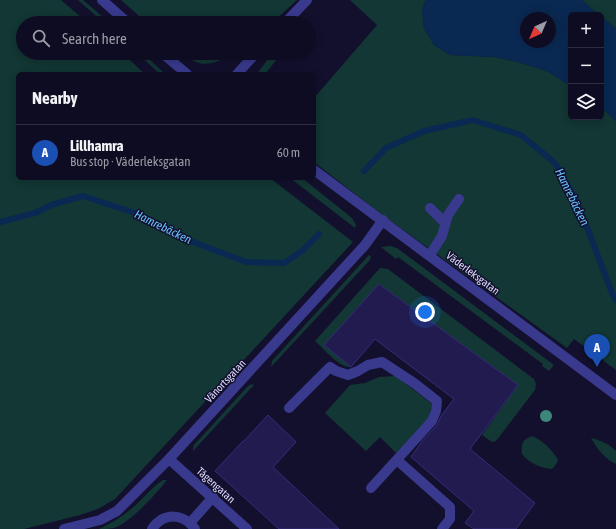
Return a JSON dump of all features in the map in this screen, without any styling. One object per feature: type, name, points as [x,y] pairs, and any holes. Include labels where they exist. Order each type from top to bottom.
[{"type":"street","points":[[102,0],[120,16]]},
{"type":"street","points":[[292,16],[307,0]]},
{"type":"street","points":[[170,60],[185,72]]},
{"type":"street","points":[[238,72],[249,60]]},
{"type":"street","name":"Väderleksgatan","points":[[316,171],[616,395]]},
{"type":"street","points":[[430,255],[442,236],[448,215],[459,199]]},
{"type":"street","points":[[430,208],[446,223]]},
{"type":"street","name":"Vänortsgatan","points":[[64,529],[100,520],[117,511],[170,459],[365,245],[383,220]]},
{"type":"street","points":[[289,408],[330,367],[336,371],[348,375],[368,365],[382,362],[414,383],[437,401],[436,411],[432,421],[371,488]]},
{"type":"street","name":"Tågengatan","points":[[170,459],[247,529]]},
{"type":"street","points":[[397,460],[450,507],[450,519],[442,529]]},
{"type":"street","points":[[152,529],[158,521],[166,517],[175,516],[183,518],[193,526],[213,498]]},
{"type":"green space","points":[[0,0],[61,0],[80,16],[16,16],[16,60],[130,60],[143,72],[16,72],[16,180],[273,180],[353,242],[115,499],[98,509],[80,515],[24,529],[0,529]]},
{"type":"green space","points":[[78,0],[83,0],[102,16],[96,16]]},
{"type":"green space","points":[[121,0],[297,0],[280,16],[139,16]]},
{"type":"green space","points":[[350,0],[426,0],[422,9],[424,28],[434,45],[450,55],[494,57],[518,62],[547,71],[568,84],[568,120],[604,120],[604,110],[616,121],[616,370],[574,339],[567,348],[377,211],[316,164],[316,96],[377,25]]},
{"type":"green space","points":[[583,0],[616,0],[616,29],[604,19],[604,12],[595,12]]},
{"type":"green space","points":[[145,60],[150,60],[163,72],[158,72]]},
{"type":"green space","points":[[192,60],[221,60],[206,64]]},
{"type":"green space","points":[[267,60],[276,60],[267,72],[258,72]]},
{"type":"green space","points":[[293,180],[304,180],[352,218],[356,225],[355,228]]},
{"type":"green space","points":[[390,246],[397,248],[554,365],[549,371],[542,366],[543,364],[398,257],[396,259],[381,247]]},
{"type":"green space","points":[[369,255],[371,257],[370,260],[271,367],[272,361]]},
{"type":"green space","points":[[380,268],[388,269],[534,379],[536,384],[535,390],[496,441],[492,442],[482,435],[518,385],[379,284],[325,345],[351,367],[337,361],[315,341]]},
{"type":"green space","points":[[396,376],[432,404],[428,420],[396,453],[380,437],[366,451],[325,413],[350,385],[365,383],[379,377]]},
{"type":"green space","points":[[252,384],[254,385],[193,451],[194,445],[248,386]]},
{"type":"green space","points":[[532,436],[547,446],[556,457],[558,461],[552,469],[543,468],[535,464],[522,454],[523,443],[526,439]]},
{"type":"green space","points":[[591,438],[610,446],[616,451],[616,464],[602,453]]},
{"type":"green space","points":[[163,480],[167,480],[150,500],[135,514],[114,528],[99,529],[127,512]]},
{"type":"water","points":[[426,0],[583,0],[595,12],[568,12],[568,84],[547,71],[518,62],[494,57],[450,55],[434,45],[424,28],[422,9]]},
{"type":"water","points":[[604,19],[616,29],[616,121],[604,110]]},
{"type":"building","points":[[379,284],[518,385],[470,449],[535,503],[516,529],[474,529],[465,523],[474,511],[411,457],[423,440],[437,425],[441,416],[454,399],[375,339],[351,367],[324,345]]},
{"type":"building","points":[[268,415],[296,442],[273,467],[339,529],[279,529],[215,471]]},
{"type":"waterway","name":"Hamrebäcken","points":[[364,171],[386,148],[424,131],[473,120],[521,135],[555,163],[577,201],[616,300]]},
{"type":"waterway","name":"Hamrebäcken","points":[[0,222],[35,213],[51,205],[83,196],[138,214],[180,237],[246,262],[284,263],[302,251],[319,234]]},
{"type":"place","name":"Lillhamra","points":[[597,367]]}]
